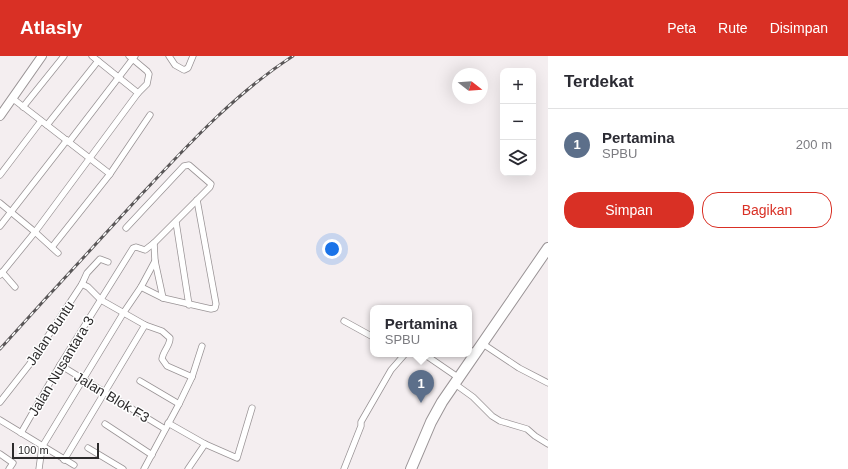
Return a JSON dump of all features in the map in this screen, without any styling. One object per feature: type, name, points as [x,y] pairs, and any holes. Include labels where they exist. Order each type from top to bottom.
[{"type":"highway","points":[[472,352],[483,344],[548,248]]},
{"type":"highway","points":[[411,469],[431,422],[457,381],[469,357]]},
{"type":"highway","points":[[416,469],[418,464],[418,454]]},
{"type":"main road","points":[[0,116],[42,56]]},
{"type":"street","points":[[24,107],[64,56]]},
{"type":"street","points":[[92,56],[138,93]]},
{"type":"street","points":[[170,56],[175,65],[184,70],[188,68],[193,56]]},
{"type":"street","points":[[0,226],[119,77],[132,57],[149,74],[147,84],[138,93],[35,232],[1,274],[16,287]]},
{"type":"street","points":[[47,125],[98,61]]},
{"type":"street","points":[[12,98],[110,174]]},
{"type":"street","points":[[52,247],[110,174],[150,114]]},
{"type":"street","points":[[0,175],[41,121]]},
{"type":"street","points":[[126,228],[184,166],[189,165],[211,184],[210,187],[154,244],[155,261],[163,298]]},
{"type":"street","points":[[141,287],[163,298],[189,305],[211,309],[215,308],[216,304],[197,200]]},
{"type":"street","points":[[0,203],[58,253]]},
{"type":"street","points":[[176,222],[189,305]]},
{"type":"street","name":"Jalan Nusantara 3","points":[[21,433],[60,365],[133,248],[136,247],[145,250],[154,244]]},
{"type":"street","name":"Jalan Buntu","points":[[0,402],[29,365],[82,284],[87,273],[100,259],[108,262]]},
{"type":"street","points":[[39,469],[42,447],[124,312],[141,287],[155,261]]},
{"type":"street","points":[[82,284],[88,286],[101,300],[145,325],[162,331],[170,338],[170,342],[162,356],[164,362],[167,366],[192,377]]},
{"type":"street","points":[[344,321],[370,335]]},
{"type":"street","points":[[64,460],[145,325]]},
{"type":"street","points":[[483,344],[519,368],[548,383]]},
{"type":"street","points":[[144,469],[192,377],[202,346]]},
{"type":"street","points":[[344,469],[361,426],[361,422],[391,370],[401,357]]},
{"type":"street","points":[[428,357],[457,381],[492,416],[500,421],[527,429],[548,444]]},
{"type":"street","name":"Jalan Blok F3","points":[[60,365],[104,392],[167,426],[237,458],[252,408]]},
{"type":"street","points":[[140,380],[179,404]]},
{"type":"street","points":[[0,420],[42,447],[74,465]]},
{"type":"street","points":[[105,424],[152,455]]},
{"type":"street","points":[[188,469],[205,444]]},
{"type":"street","points":[[88,448],[123,469]]},
{"type":"street","points":[[0,454],[13,463],[9,469]]},
{"type":"railway","points":[[0,349],[193,140],[251,87],[293,56]]},
{"type":"place","name":"Pertamina","points":[[421,403]]}]
